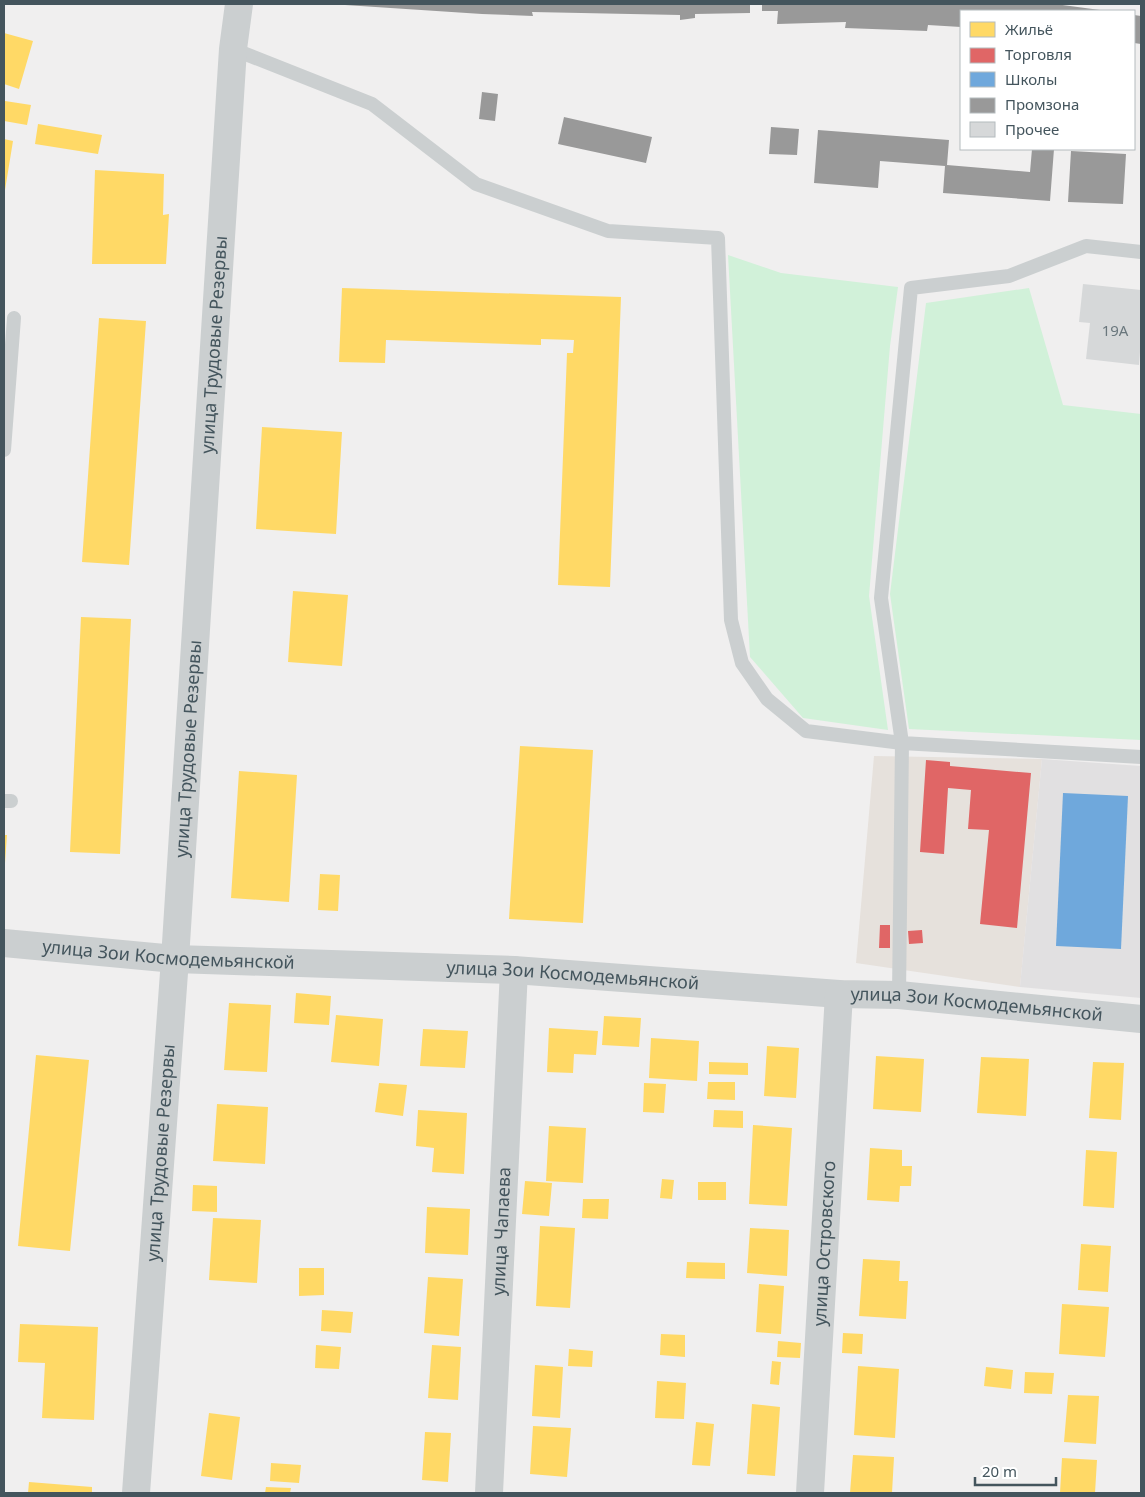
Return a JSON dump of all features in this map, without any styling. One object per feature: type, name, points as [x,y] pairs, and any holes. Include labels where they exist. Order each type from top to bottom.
[{"type":"street","name":"улица Трудовые Резервы","points":[[136,1493],[175,959],[233,49],[239,4]]},
{"type":"street","name":"улица Зои Космодемьянской","points":[[4,943],[175,959],[514,970],[839,994],[899,995],[1141,1019]]},
{"type":"street","name":"улица Чапаева","points":[[489,1493],[514,970]]},
{"type":"street","name":"улица Островского","points":[[810,1493],[839,994]]},
{"type":"lane","points":[[233,49],[372,104],[476,184],[608,231],[718,238],[731,620],[742,663],[767,700],[806,732],[902,743],[1141,757]]},
{"type":"lane","points":[[899,995],[902,743],[881,598],[911,288],[1010,276],[1086,246],[1141,252]]},
{"type":"lane","points":[[4,450],[14,318]]},
{"type":"shaded area","points":[[874,756],[1042,759],[1020,987],[856,963]]},
{"type":"shaded area","points":[[1042,759],[1141,766],[1141,998],[1020,987]]},
{"type":"green space","points":[[728,255],[781,273],[898,287],[890,346],[869,596],[888,730],[803,718],[750,657]]},
{"type":"green space","points":[[1029,288],[1063,405],[1141,414],[1141,740],[909,729],[890,594],[926,303]]},
{"type":"building: Жильё","points":[[4,33],[33,41],[19,89],[4,84]]},
{"type":"building: Жильё","points":[[5,101],[31,105],[27,125],[4,121]]},
{"type":"building: Жильё","points":[[38,124],[102,135],[98,154],[35,144]]},
{"type":"building: Жильё","points":[[4,139],[13,141],[5,190],[4,190]]},
{"type":"building: Жильё","points":[[95,170],[164,174],[163,215],[169,214],[166,264],[92,264]]},
{"type":"building: Жильё","points":[[342,288],[621,297],[610,587],[558,585],[567,353],[573,353],[574,340],[541,339],[541,345],[386,340],[385,363],[339,362]]},
{"type":"building: Жильё","points":[[99,318],[146,321],[129,565],[82,562]]},
{"type":"building: Жильё","points":[[262,427],[342,432],[336,534],[256,529]]},
{"type":"building: Жильё","points":[[293,591],[348,595],[342,666],[288,662]]},
{"type":"building: Жильё","points":[[81,617],[131,619],[120,854],[70,852]]},
{"type":"building: Жильё","points":[[520,746],[593,750],[583,923],[509,919]]},
{"type":"building: Жильё","points":[[239,771],[297,775],[289,902],[231,898]]},
{"type":"building: Жильё","points":[[4,835],[7,835],[5,863],[4,863]]},
{"type":"building: Жильё","points":[[320,874],[340,875],[338,911],[318,910]]},
{"type":"building: Жильё","points":[[296,993],[331,996],[329,1025],[294,1023]]},
{"type":"building: Жильё","points":[[229,1003],[271,1005],[267,1072],[224,1070]]},
{"type":"building: Жильё","points":[[336,1015],[383,1019],[379,1066],[331,1062]]},
{"type":"building: Жильё","points":[[604,1016],[641,1018],[639,1047],[602,1045]]},
{"type":"building: Жильё","points":[[549,1028],[598,1031],[596,1055],[574,1054],[573,1073],[547,1072]]},
{"type":"building: Жильё","points":[[423,1029],[468,1031],[465,1068],[420,1066]]},
{"type":"building: Жильё","points":[[651,1038],[699,1041],[697,1081],[649,1078]]},
{"type":"building: Жильё","points":[[767,1046],[799,1048],[796,1098],[764,1096]]},
{"type":"building: Жильё","points":[[36,1055],[89,1060],[70,1251],[18,1246]]},
{"type":"building: Жильё","points":[[876,1056],[924,1059],[921,1112],[873,1109]]},
{"type":"building: Жильё","points":[[981,1057],[1029,1059],[1026,1116],[977,1113]]},
{"type":"building: Жильё","points":[[709,1062],[748,1063],[748,1075],[709,1074]]},
{"type":"building: Жильё","points":[[1093,1062],[1124,1063],[1121,1120],[1089,1118]]},
{"type":"building: Жильё","points":[[708,1082],[735,1082],[735,1100],[707,1099]]},
{"type":"building: Жильё","points":[[379,1083],[407,1085],[403,1116],[375,1112]]},
{"type":"building: Жильё","points":[[644,1083],[666,1084],[664,1113],[643,1112]]},
{"type":"building: Жильё","points":[[217,1104],[268,1107],[265,1164],[213,1161]]},
{"type":"building: Жильё","points":[[418,1110],[467,1113],[464,1174],[432,1172],[434,1148],[416,1146]]},
{"type":"building: Жильё","points":[[714,1110],[743,1111],[743,1128],[713,1127]]},
{"type":"building: Жильё","points":[[753,1125],[792,1128],[787,1206],[749,1204]]},
{"type":"building: Жильё","points":[[549,1126],[586,1128],[583,1183],[546,1181]]},
{"type":"building: Жильё","points":[[870,1148],[902,1150],[902,1166],[912,1166],[911,1186],[900,1186],[899,1202],[867,1200]]},
{"type":"building: Жильё","points":[[1086,1150],[1117,1152],[1114,1208],[1083,1206]]},
{"type":"building: Жильё","points":[[662,1179],[674,1180],[672,1199],[660,1198]]},
{"type":"building: Жильё","points":[[525,1181],[552,1183],[549,1216],[522,1214]]},
{"type":"building: Жильё","points":[[698,1182],[726,1182],[726,1200],[698,1200]]},
{"type":"building: Жильё","points":[[193,1185],[217,1186],[217,1212],[192,1211]]},
{"type":"building: Жильё","points":[[583,1199],[609,1199],[608,1219],[582,1218]]},
{"type":"building: Жильё","points":[[427,1207],[470,1209],[468,1255],[425,1253]]},
{"type":"building: Жильё","points":[[213,1218],[261,1220],[257,1283],[209,1280]]},
{"type":"building: Жильё","points":[[540,1226],[575,1228],[570,1308],[536,1306]]},
{"type":"building: Жильё","points":[[750,1228],[789,1230],[787,1276],[747,1273]]},
{"type":"building: Жильё","points":[[1081,1244],[1111,1246],[1108,1292],[1078,1290]]},
{"type":"building: Жильё","points":[[863,1259],[900,1261],[899,1281],[908,1281],[906,1319],[859,1316]]},
{"type":"building: Жильё","points":[[687,1262],[725,1263],[725,1279],[686,1278]]},
{"type":"building: Жильё","points":[[299,1268],[324,1268],[324,1295],[299,1296]]},
{"type":"building: Жильё","points":[[428,1277],[463,1279],[459,1336],[424,1333]]},
{"type":"building: Жильё","points":[[759,1284],[784,1286],[781,1334],[756,1332]]},
{"type":"building: Жильё","points":[[1062,1304],[1109,1307],[1105,1357],[1059,1354]]},
{"type":"building: Жильё","points":[[322,1310],[353,1312],[351,1333],[321,1331]]},
{"type":"building: Жильё","points":[[20,1324],[98,1327],[94,1420],[42,1418],[45,1363],[18,1362]]},
{"type":"building: Жильё","points":[[843,1333],[863,1334],[862,1354],[842,1353]]},
{"type":"building: Жильё","points":[[661,1334],[685,1335],[685,1357],[660,1355]]},
{"type":"building: Жильё","points":[[778,1341],[801,1343],[800,1358],[777,1357]]},
{"type":"building: Жильё","points":[[316,1345],[341,1347],[339,1369],[315,1368]]},
{"type":"building: Жильё","points":[[432,1345],[461,1347],[458,1400],[428,1398]]},
{"type":"building: Жильё","points":[[569,1349],[593,1351],[592,1367],[568,1366]]},
{"type":"building: Жильё","points":[[772,1361],[781,1362],[779,1385],[770,1384]]},
{"type":"building: Жильё","points":[[535,1365],[563,1367],[560,1418],[532,1416]]},
{"type":"building: Жильё","points":[[858,1366],[899,1369],[895,1438],[854,1435]]},
{"type":"building: Жильё","points":[[986,1367],[1013,1370],[1011,1389],[984,1386]]},
{"type":"building: Жильё","points":[[1025,1372],[1054,1373],[1052,1394],[1024,1393]]},
{"type":"building: Жильё","points":[[657,1381],[686,1383],[684,1419],[655,1418]]},
{"type":"building: Жильё","points":[[1068,1395],[1099,1396],[1096,1444],[1064,1442]]},
{"type":"building: Жильё","points":[[752,1404],[780,1407],[775,1476],[747,1474]]},
{"type":"building: Жильё","points":[[209,1413],[240,1417],[232,1480],[201,1476]]},
{"type":"building: Жильё","points":[[696,1422],[714,1424],[710,1466],[692,1465]]},
{"type":"building: Жильё","points":[[533,1426],[571,1428],[567,1477],[530,1474]]},
{"type":"building: Жильё","points":[[425,1432],[451,1433],[448,1482],[422,1480]]},
{"type":"building: Жильё","points":[[853,1455],[894,1457],[892,1493],[850,1493]]},
{"type":"building: Жильё","points":[[1062,1458],[1097,1460],[1095,1493],[1060,1493]]},
{"type":"building: Жильё","points":[[271,1463],[301,1465],[299,1483],[270,1481]]},
{"type":"building: Жильё","points":[[29,1482],[92,1487],[92,1493],[28,1493]]},
{"type":"building: Жильё","points":[[266,1487],[291,1488],[290,1493],[265,1493]]},
{"type":"building: Торговля","points":[[926,760],[950,762],[950,766],[1031,773],[1017,928],[980,924],[989,830],[968,829],[971,790],[948,788],[944,854],[920,852]]},
{"type":"building: Торговля","points":[[880,925],[890,925],[890,948],[879,948]]},
{"type":"building: Торговля","points":[[922,930],[923,943],[909,944],[908,931]]},
{"type":"building: Школы","points":[[1063,793],[1128,796],[1121,949],[1056,946]]},
{"type":"building: Промзона","points":[[345,4],[750,4],[750,13],[695,14],[695,18],[680,20],[680,15],[532,12],[533,16]]},
{"type":"building: Промзона","points":[[762,4],[1055,4],[1100,10],[960,10],[960,27],[928,25],[927,31],[845,28],[846,22],[777,24],[778,11],[762,11]]},
{"type":"building: Промзона","points":[[1135,15],[1141,16],[1141,44],[1135,43]]},
{"type":"building: Промзона","points":[[482,92],[498,94],[495,121],[479,119]]},
{"type":"building: Промзона","points":[[564,117],[652,137],[646,163],[558,144]]},
{"type":"building: Промзона","points":[[771,127],[799,129],[797,155],[769,154]]},
{"type":"building: Промзона","points":[[818,130],[949,140],[947,165],[1030,172],[1032,150],[1054,150],[1050,201],[943,193],[945,166],[880,161],[878,188],[814,183]]},
{"type":"building: Промзона","points":[[1071,151],[1126,154],[1123,204],[1068,202]]},
{"type":"building: Прочее","points":[[1083,284],[1141,290],[1139,365],[1086,359],[1090,323],[1079,322]]}]
